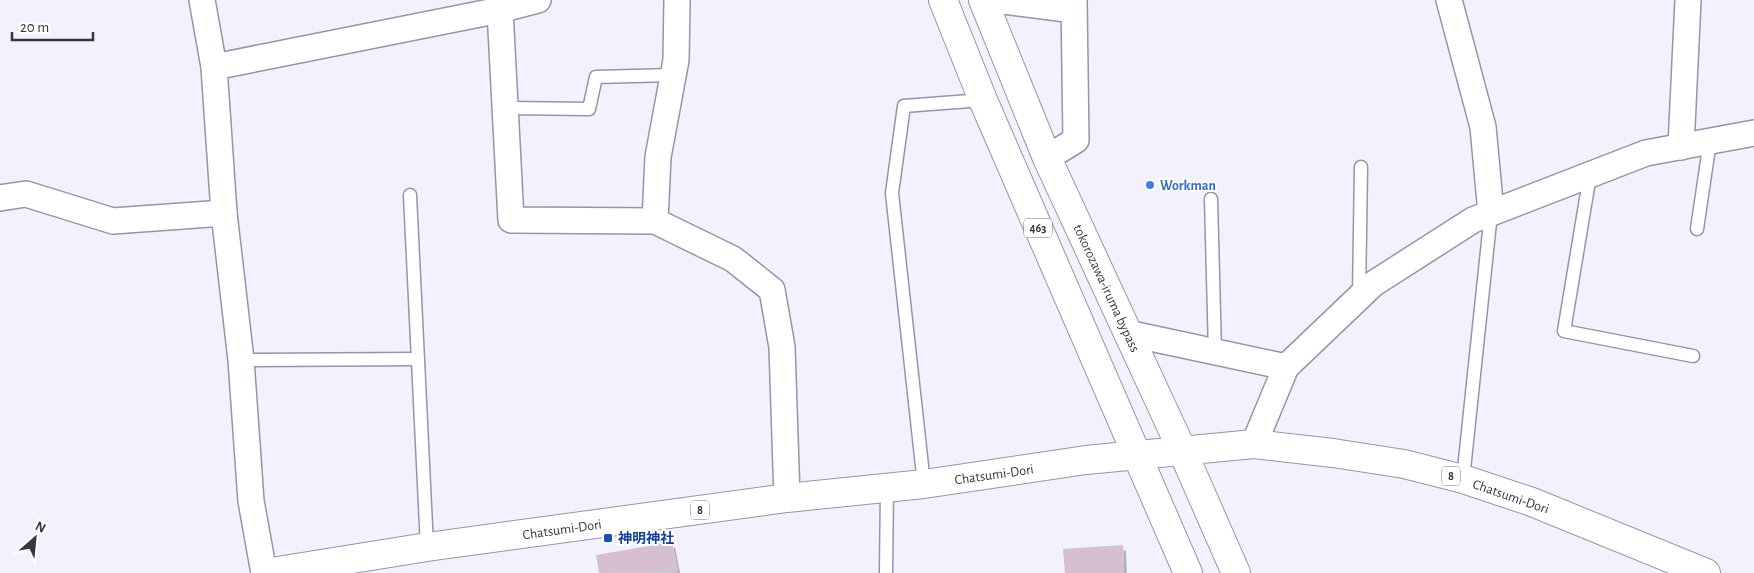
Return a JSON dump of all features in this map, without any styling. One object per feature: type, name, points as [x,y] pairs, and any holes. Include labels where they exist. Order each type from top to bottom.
[{"type":"main road","name":"463","points":[[943,0],[983,100],[1188,573]]},
{"type":"main road","name":"tokorozawa-iruma bypass","points":[[984,0],[1047,158],[1182,450],[1236,573]]},
{"type":"main road","name":"Chatsumi-Dori","points":[[265,573],[427,547],[787,498],[924,484],[1136,454],[1254,444],[1395,462],[1463,479],[1532,502],[1706,573]]},
{"type":"street","points":[[202,0],[214,67],[224,213],[241,360],[251,502],[265,573]]},
{"type":"street","points":[[214,67],[500,10],[538,0]]},
{"type":"street","points":[[655,221],[658,157],[676,60],[677,0]]},
{"type":"street","points":[[994,0],[1074,5],[1076,140],[1047,158]]},
{"type":"street","points":[[1449,0],[1483,127],[1490,213]]},
{"type":"street","points":[[1681,147],[1688,0]]},
{"type":"street","points":[[500,10],[511,220],[655,221],[733,259],[772,290],[782,347],[787,498]]},
{"type":"street","points":[[1254,444],[1286,367],[1373,284],[1473,220],[1646,154],[1754,133]]},
{"type":"street","points":[[0,198],[26,194],[113,222],[224,213]]},
{"type":"street","points":[[1127,333],[1286,367]]},
{"type":"lane","points":[[504,108],[590,109],[596,77],[673,75]]},
{"type":"lane","points":[[924,484],[892,193],[904,106],[983,100]]},
{"type":"lane","points":[[1697,229],[1710,141]]},
{"type":"lane","points":[[1359,296],[1361,167]]},
{"type":"lane","points":[[1590,175],[1564,331],[1694,356]]},
{"type":"lane","points":[[410,195],[427,547]]},
{"type":"lane","points":[[1211,200],[1216,352]]},
{"type":"lane","points":[[1463,479],[1490,213]]},
{"type":"lane","points":[[241,360],[417,358]]},
{"type":"lane","points":[[886,573],[887,488]]},
{"type":"building","points":[[672,542],[678,572],[599,573],[596,555]]},
{"type":"building","points":[[1123,545],[1124,573],[1065,573],[1063,549]]},
{"type":"place","name":"Workman","points":[[1150,185]]},
{"type":"place","name":"神明神社","points":[[608,538]]}]
